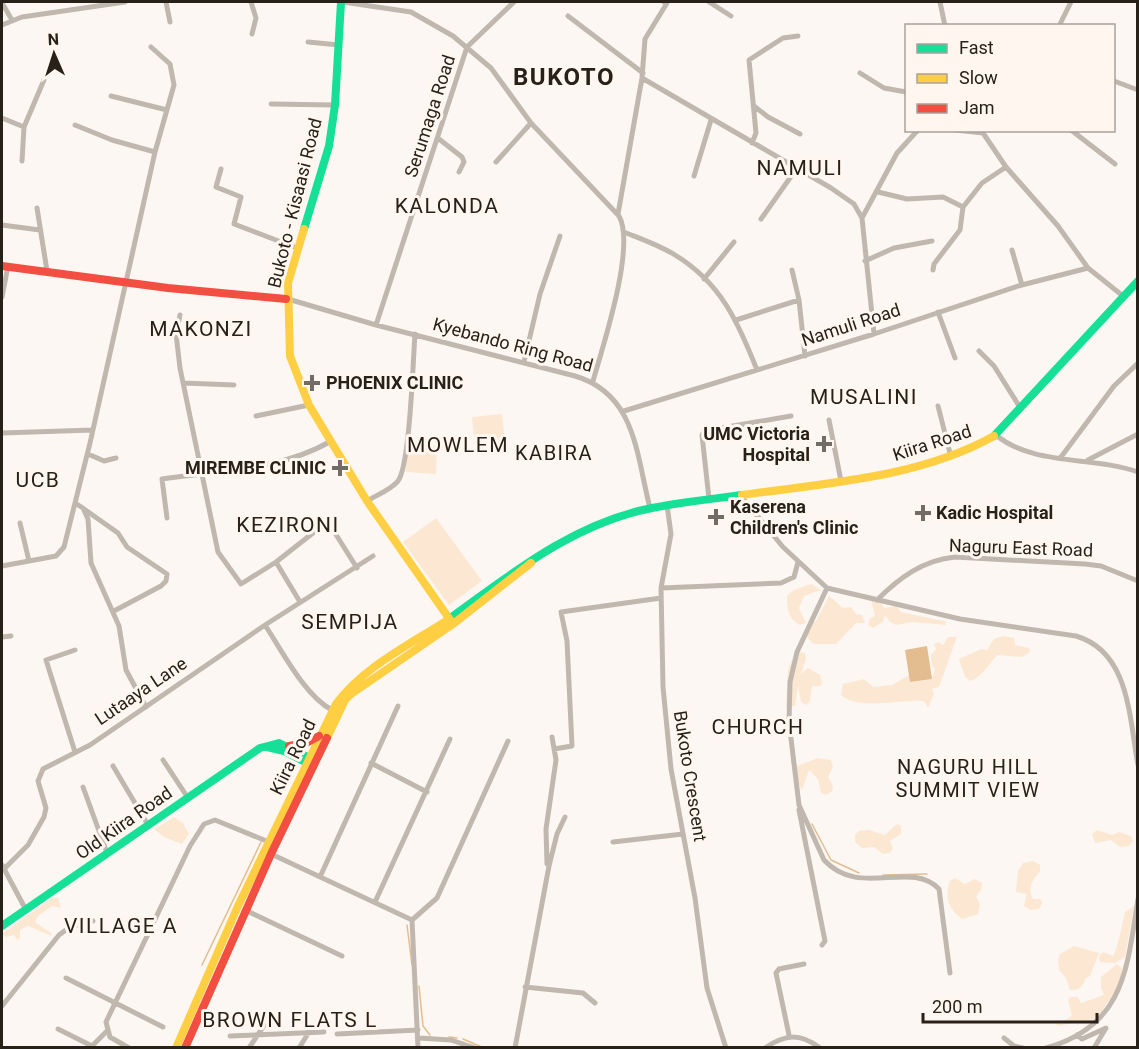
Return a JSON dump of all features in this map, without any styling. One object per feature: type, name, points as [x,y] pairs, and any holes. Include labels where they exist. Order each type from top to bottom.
[{"type":"main road","name":"Bukoto - Kisaasi Road","points":[[342,2],[335,105],[329,146],[297,248],[286,299],[290,356],[309,405],[367,501],[451,622]]},
{"type":"main road","points":[[5,266],[125,282],[286,299]]},
{"type":"main road","name":"Kiira Road","points":[[185,1047],[246,910],[268,852],[269,842],[311,762],[351,694],[451,622],[518,567],[590,528],[653,507],[841,481],[906,469],[951,457],[996,435],[1137,281]]},
{"type":"main road","name":"Kiira Road","points":[[176,1047],[311,762],[319,736],[340,697],[370,671],[451,622]]},
{"type":"main road","points":[[288,746],[306,743],[319,736]]},
{"type":"main road","points":[[265,746],[276,743],[288,746],[311,762]]},
{"type":"main road","points":[[265,746],[311,762]]},
{"type":"main road","name":"Old Kiira Road","points":[[2,926],[265,746]]},
{"type":"street","points":[[2,25],[12,20],[124,2]]},
{"type":"street","points":[[166,2],[170,22]]},
{"type":"street","points":[[251,2],[256,18],[252,34]]},
{"type":"street","points":[[342,2],[411,12],[439,26],[467,47],[494,71],[531,123],[618,214],[624,232],[616,293],[593,381]]},
{"type":"street","name":"Serumaga Road","points":[[376,325],[439,139],[467,47],[514,2]]},
{"type":"street","points":[[618,214],[643,76],[648,32],[666,2]]},
{"type":"street","points":[[710,2],[731,16]]},
{"type":"street","points":[[940,2],[945,24]]},
{"type":"street","points":[[1060,24],[1071,2]]},
{"type":"street","points":[[2,3],[12,20]]},
{"type":"street","points":[[568,16],[643,76],[711,120],[797,168],[850,201],[857,208],[862,218],[874,334]]},
{"type":"street","points":[[753,144],[756,133],[748,65],[751,58],[766,52],[783,38],[798,36]]},
{"type":"street","points":[[308,42],[339,45]]},
{"type":"street","points":[[2,566],[56,556],[61,553],[93,430],[154,152],[174,85],[173,70],[170,64],[151,47]]},
{"type":"street","points":[[860,73],[884,88],[905,92]]},
{"type":"street","points":[[643,76],[753,144]]},
{"type":"street","points":[[22,161],[24,127],[44,81]]},
{"type":"street","points":[[1115,82],[1137,90]]},
{"type":"street","points":[[111,96],[167,110]]},
{"type":"street","points":[[271,104],[335,105]]},
{"type":"street","points":[[754,106],[768,117],[800,134]]},
{"type":"street","points":[[2,118],[24,127]]},
{"type":"street","points":[[694,176],[711,120]]},
{"type":"street","points":[[496,162],[531,123]]},
{"type":"street","points":[[75,125],[112,140],[154,152]]},
{"type":"street","points":[[862,218],[897,153],[917,132]]},
{"type":"street","points":[[982,132],[1006,166],[1058,226],[1088,268],[1123,296]]},
{"type":"street","points":[[1074,132],[1115,164]]},
{"type":"street","points":[[439,139],[462,157],[464,162],[459,172]]},
{"type":"street","points":[[933,270],[934,264],[960,230],[963,207],[982,183],[1006,166]]},
{"type":"street","points":[[761,219],[797,168]]},
{"type":"street","points":[[221,169],[216,187],[241,197],[234,224],[297,248]]},
{"type":"street","points":[[876,195],[907,199],[943,197],[963,207]]},
{"type":"street","points":[[37,208],[47,272]]},
{"type":"street","points":[[2,225],[40,230]]},
{"type":"street","points":[[624,232],[676,255],[723,297],[736,320],[757,370]]},
{"type":"street","points":[[524,362],[540,294],[560,236]]},
{"type":"street","points":[[865,261],[889,250],[932,241]]},
{"type":"street","points":[[704,279],[734,242]]},
{"type":"street","points":[[1012,250],[1022,285]]},
{"type":"street","points":[[2,297],[5,266]]},
{"type":"street","name":"Namuli Road","points":[[624,411],[805,356],[1022,285],[1088,268]]},
{"type":"street","points":[[792,270],[799,300],[805,356]]},
{"type":"street","name":"Kyebando Ring Road","points":[[286,299],[376,325],[593,381],[610,394],[624,411],[653,507]]},
{"type":"street","points":[[736,320],[799,300]]},
{"type":"street","points":[[938,312],[955,358]]},
{"type":"street","points":[[180,315],[177,344],[183,383],[200,474],[212,515],[218,552],[236,579],[243,583],[276,562],[313,533]]},
{"type":"street","points":[[367,501],[397,482],[402,474],[409,422],[415,334]]},
{"type":"street","points":[[979,351],[994,366],[1021,409]]},
{"type":"street","points":[[1061,457],[1120,379],[1137,363]]},
{"type":"street","points":[[183,383],[234,385]]},
{"type":"street","points":[[256,416],[309,405]]},
{"type":"street","points":[[938,406],[951,457]]},
{"type":"street","points":[[706,499],[702,435],[704,431],[791,416]]},
{"type":"street","points":[[829,420],[841,481]]},
{"type":"street","points":[[2,432],[93,430]]},
{"type":"street","points":[[1086,460],[1137,434]]},
{"type":"street","points":[[996,435],[1007,444],[1024,451],[1086,460],[1137,472]]},
{"type":"street","points":[[166,518],[162,479],[295,459],[331,441]]},
{"type":"street","points":[[87,454],[104,461],[116,459]]},
{"type":"street","points":[[740,495],[798,562],[827,588],[960,619],[1076,636],[1103,650],[1120,675],[1137,765]]},
{"type":"street","points":[[75,503],[118,533],[127,547],[167,574],[166,581],[161,586],[114,611]]},
{"type":"street","name":"Bukoto Crescent","points":[[667,505],[670,534],[661,598],[666,718],[672,778],[707,988],[726,1047]]},
{"type":"street","points":[[83,508],[88,521],[91,563],[119,626],[126,670],[146,707]]},
{"type":"street","points":[[20,523],[29,561]]},
{"type":"street","points":[[335,533],[357,568]]},
{"type":"street","name":"Lutaaya Lane","points":[[3,867],[28,845],[44,817],[46,808],[38,781],[39,773],[50,764],[75,752],[146,707],[265,625],[373,556]]},
{"type":"street","name":"Naguru East Road","points":[[878,600],[909,573],[948,558],[1085,564],[1101,566],[1137,580]]},
{"type":"street","points":[[276,562],[300,602]]},
{"type":"street","points":[[661,588],[780,583],[794,577],[798,562]]},
{"type":"street","points":[[822,945],[825,941],[799,805],[789,736],[790,682],[797,652],[827,588]]},
{"type":"street","points":[[554,749],[572,746],[567,641],[561,612],[661,598]]},
{"type":"street","points":[[265,625],[309,688],[322,704],[332,711]]},
{"type":"street","points":[[2,637],[11,636]]},
{"type":"street","points":[[75,650],[46,660],[75,752]]},
{"type":"street","points":[[320,877],[398,706]]},
{"type":"street","points":[[547,874],[546,829],[555,777],[552,737]]},
{"type":"street","points":[[375,902],[450,739]]},
{"type":"street","points":[[412,920],[437,898],[508,741]]},
{"type":"street","points":[[163,760],[188,798]]},
{"type":"street","points":[[371,763],[427,792]]},
{"type":"street","points":[[113,766],[148,825]]},
{"type":"street","points":[[83,787],[107,854]]},
{"type":"street","points":[[799,805],[824,860],[830,866],[855,878],[922,878],[939,889],[950,973]]},
{"type":"street","points":[[515,1047],[547,874],[555,840],[565,817]]},
{"type":"street","points":[[129,1047],[112,1038],[107,1031],[106,1022],[172,880],[204,824],[215,820],[269,842]]},
{"type":"street","points":[[613,842],[683,834]]},
{"type":"street","points":[[268,852],[412,920]]},
{"type":"street","points":[[3,867],[26,910]]},
{"type":"street","points":[[1046,1047],[1077,1035],[1097,1022],[1117,997],[1124,977],[1137,899]]},
{"type":"street","points":[[246,910],[342,956]]},
{"type":"street","points":[[412,920],[418,1047]]},
{"type":"street","points":[[2,1006],[59,935],[70,927],[93,921]]},
{"type":"street","points":[[789,1035],[776,973],[779,969],[804,964]]},
{"type":"street","points":[[66,978],[163,1027]]},
{"type":"street","points":[[525,987],[583,993],[595,1003]]},
{"type":"street","points":[[249,1047],[255,1035],[265,1024]]},
{"type":"street","points":[[58,1029],[92,1046],[107,1031]]},
{"type":"street","points":[[1077,1035],[1082,1039],[1106,1029],[1094,1047]]},
{"type":"street","points":[[337,1034],[418,1030]]},
{"type":"street","points":[[299,1047],[309,1032]]},
{"type":"street","points":[[230,1036],[324,1032]]},
{"type":"street","points":[[765,1047],[789,1035],[806,1039],[820,1047]]},
{"type":"street","points":[[419,1038],[451,1040],[475,1047]]},
{"type":"street","points":[[1004,1038],[1014,1046],[1023,1047]]},
{"type":"shaded area","points":[[502,414],[505,442],[475,445],[472,417]]},
{"type":"shaded area","points":[[407,444],[437,446],[436,474],[406,472]]},
{"type":"shaded area","points":[[436,518],[482,581],[449,605],[403,542]]},
{"type":"shaded area","points":[[811,584],[821,590],[804,596],[799,608],[806,623],[800,625],[789,613],[787,596],[794,590]]},
{"type":"shaded area","points":[[829,596],[843,608],[851,607],[856,614],[862,615],[865,623],[856,623],[836,644],[813,644],[807,637],[808,626],[816,621]]},
{"type":"shaded area","points":[[871,600],[881,602],[884,608],[896,606],[901,612],[945,621],[946,625],[913,622],[896,625],[890,622],[885,615],[883,622],[873,628],[868,625],[870,618],[875,616]]},
{"type":"shaded area","points":[[1003,636],[1014,638],[1015,645],[1029,648],[1030,652],[1022,657],[997,655],[978,677],[970,681],[965,677],[959,659],[981,649],[987,650],[994,639]]},
{"type":"shaded area","points":[[948,637],[957,637],[939,687],[932,689],[934,694],[928,708],[924,701],[869,703],[849,700],[841,695],[843,684],[864,679],[873,687],[892,685],[909,675],[911,682],[932,679],[935,669],[932,666],[931,655],[936,649],[934,644],[939,642],[943,645]]},
{"type":"shaded area","points":[[927,646],[932,679],[910,682],[905,650]]},
{"type":"shaded area","points":[[801,652],[805,653],[806,659],[801,674],[808,668],[820,675],[822,683],[820,686],[812,686],[810,701],[806,705],[801,702],[798,686],[795,706],[786,707],[788,670],[792,660]]},
{"type":"shaded area","points":[[818,758],[831,760],[833,767],[828,777],[833,786],[832,791],[826,795],[821,793],[818,779],[809,770],[802,790],[797,781],[797,766]]},
{"type":"shaded area","points":[[174,817],[183,823],[189,834],[182,844],[164,837],[154,829]]},
{"type":"shaded area","points":[[897,824],[901,826],[901,834],[890,841],[893,848],[890,853],[883,854],[874,847],[862,848],[855,842],[855,835],[859,831],[869,830],[885,835]]},
{"type":"shaded area","points":[[1097,830],[1112,835],[1119,832],[1131,836],[1133,841],[1129,846],[1120,847],[1111,840],[1095,843],[1092,834]]},
{"type":"shaded area","points":[[1033,861],[1040,865],[1040,872],[1033,881],[1030,891],[1033,899],[1041,899],[1042,903],[1039,909],[1030,910],[1024,906],[1027,894],[1016,892],[1018,871],[1023,863]]},
{"type":"shaded area","points":[[955,878],[965,884],[975,879],[982,883],[981,890],[976,896],[980,904],[978,914],[962,919],[954,912],[949,903],[948,887],[950,881]]},
{"type":"shaded area","points":[[52,898],[58,898],[61,908],[52,906],[38,916],[35,922],[52,936],[28,926],[20,930],[20,938],[17,940],[14,935],[6,937],[2,934]]},
{"type":"shaded area","points":[[1134,906],[1125,957],[1115,963],[1100,962],[1099,956],[1103,952],[1113,956],[1115,953],[1125,912]]},
{"type":"shaded area","points":[[1074,946],[1099,953],[1090,976],[1076,990],[1070,990],[1066,978],[1059,970],[1058,960],[1060,954]]},
{"type":"shaded area","points":[[1117,964],[1122,968],[1121,976],[1111,1002],[1107,1002],[1102,1012],[1088,1024],[1082,1021],[1058,1026],[1056,1024],[1072,1015],[1068,1000],[1070,997],[1078,997],[1081,1003],[1104,995],[1101,988],[1101,977]]},
{"type":"waterway","points":[[812,824],[831,860],[859,873]]},
{"type":"waterway","points":[[202,965],[261,842]]},
{"type":"waterway","points":[[883,875],[927,874]]},
{"type":"waterway","points":[[407,925],[412,965]]},
{"type":"waterway","points":[[419,986],[423,1026],[430,1035]]},
{"type":"waterway","points":[[449,1037],[457,1038]]},
{"type":"waterway","points":[[463,1039],[484,1048]]},
{"type":"traffic: fast","points":[[304,229],[329,146],[335,105],[341,2]]},
{"type":"traffic: fast","points":[[994,436],[1138,281]]},
{"type":"traffic: fast","points":[[449,619],[544,552],[596,525],[652,508],[742,495]]},
{"type":"traffic: fast","points":[[2,926],[260,748],[279,743],[312,759]]},
{"type":"traffic: fast","points":[[267,747],[284,751],[311,765]]},
{"type":"traffic: slow","points":[[304,229],[288,283],[290,356],[309,405],[367,501],[453,624]]},
{"type":"traffic: slow","points":[[742,495],[839,482],[903,470],[965,450],[994,436]]},
{"type":"traffic: slow","points":[[327,738],[345,700],[351,694],[453,624],[531,563]]},
{"type":"traffic: slow","points":[[176,1048],[238,906],[336,704],[374,667],[449,619]]},
{"type":"traffic: jam","points":[[2,266],[168,288],[286,299]]},
{"type":"traffic: jam","points":[[289,746],[306,743],[319,736]]},
{"type":"traffic: jam","points":[[185,1048],[271,854],[327,738]]},
{"type":"place","name":"PHOENIX CLINIC","points":[[312,383]]},
{"type":"place","name":"UMC Victoria Hospital","points":[[824,444]]},
{"type":"place","name":"MIREMBE CLINIC","points":[[340,468]]},
{"type":"place","name":"Kadic Hospital","points":[[923,513]]},
{"type":"place","name":"Kaserena Children's Clinic","points":[[716,517]]},
{"type":"district","name":"BUKOTO","points":[[564,77]]},
{"type":"district","name":"NAMULI","points":[[800,168]]},
{"type":"district","name":"KALONDA","points":[[447,206]]},
{"type":"district","name":"MAKONZI","points":[[201,329]]},
{"type":"district","name":"MUSALINI","points":[[864,397]]},
{"type":"district","name":"MOWLEM","points":[[458,445]]},
{"type":"district","name":"KABIRA","points":[[554,453]]},
{"type":"district","name":"UCB","points":[[38,480]]},
{"type":"district","name":"KEZIRONI","points":[[288,525]]},
{"type":"district","name":"SEMPIJA","points":[[350,622]]},
{"type":"district","name":"CHURCH","points":[[758,727]]},
{"type":"district","name":"NAGURU HILL SUMMIT VIEW","points":[[968,778]]},
{"type":"district","name":"VILLAGE A","points":[[121,926]]},
{"type":"district","name":"BROWN FLATS L","points":[[290,1020]]}]
